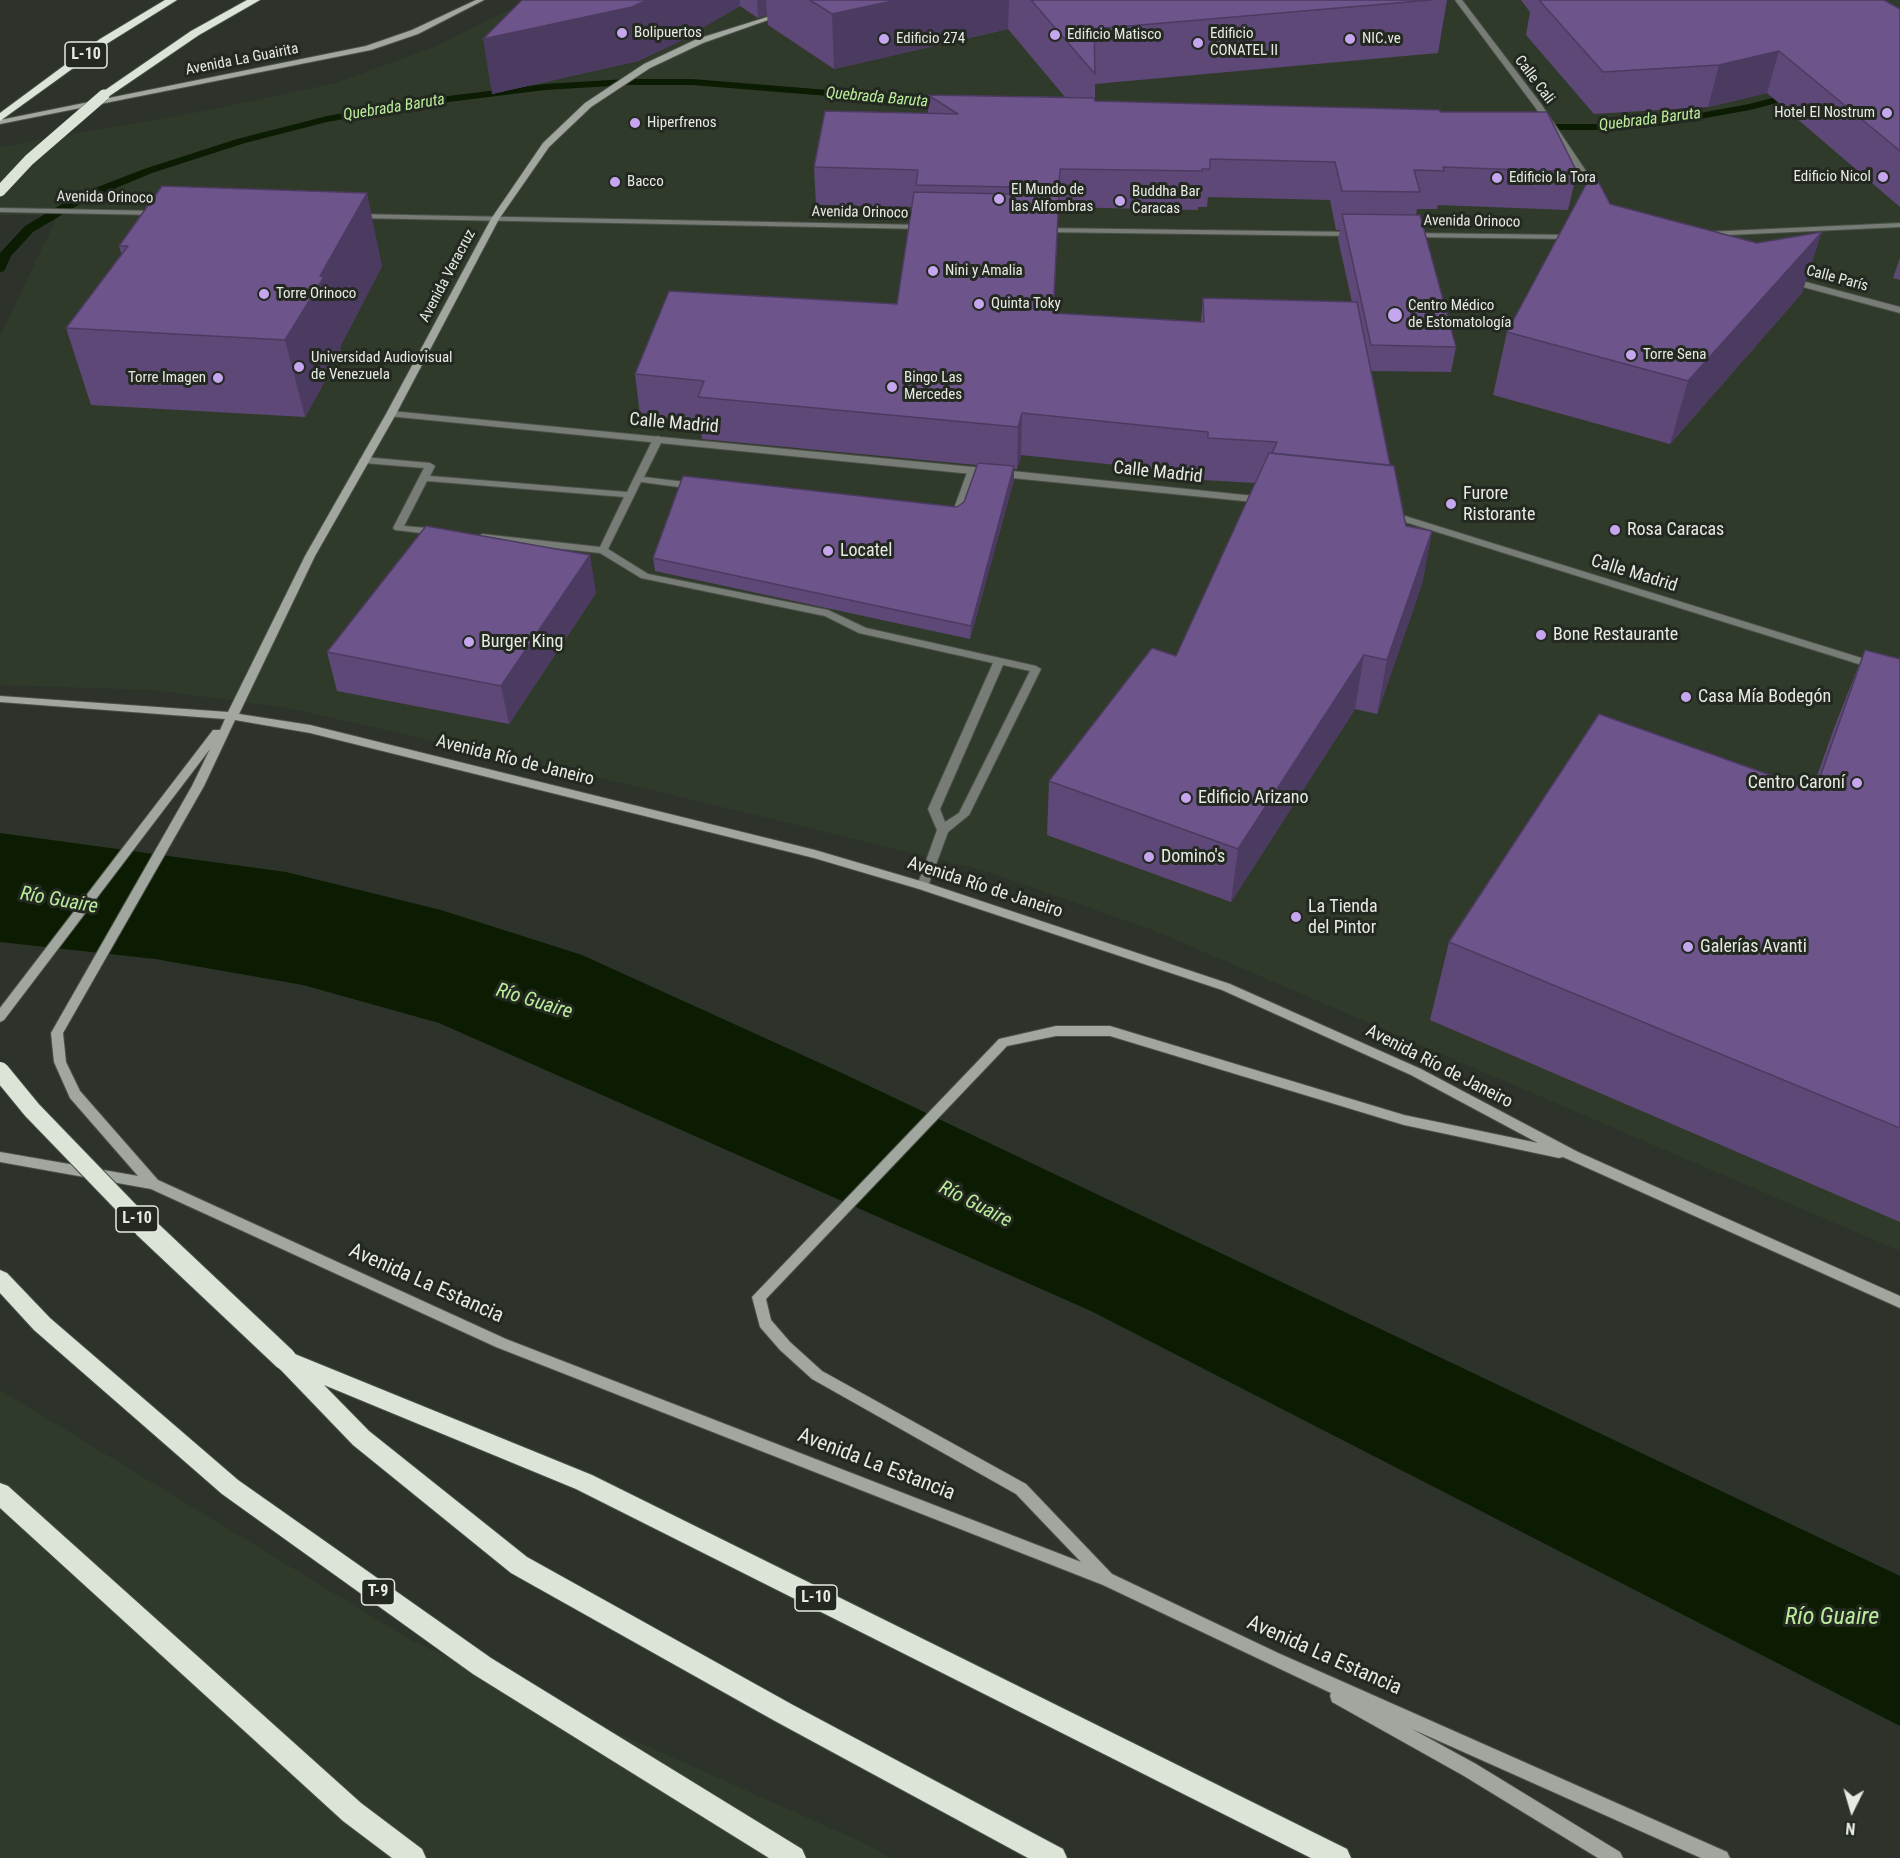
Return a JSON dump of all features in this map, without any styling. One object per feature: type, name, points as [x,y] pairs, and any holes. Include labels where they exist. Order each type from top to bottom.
[{"type":"highway","name":"L-10","points":[[0,118],[104,41],[172,0]]},
{"type":"highway","name":"L-10","points":[[0,191],[29,160],[104,95],[195,33],[255,0]]},
{"type":"highway","name":"L-10","points":[[0,1071],[32,1110],[152,1234],[285,1359],[362,1438],[519,1565],[784,1713],[1054,1858]]},
{"type":"highway","name":"T-9","points":[[0,1279],[42,1324],[230,1487],[482,1666],[793,1858]]},
{"type":"highway","name":"L-10","points":[[285,1359],[584,1482],[1338,1858]]},
{"type":"highway","points":[[0,1493],[343,1804],[413,1858]]},
{"type":"street","name":"Avenida La Guairita","points":[[0,122],[368,48],[415,32],[481,0]]},
{"type":"street","name":"Calle Cali","points":[[1458,0],[1538,106],[1601,199]]},
{"type":"street","name":"Avenida Veracruz","points":[[230,716],[310,556],[495,219],[546,145],[588,105],[647,66],[700,41],[789,12]]},
{"type":"street","name":"Avenida Orinoco","points":[[0,210],[164,213]]},
{"type":"street","name":"Avenida Orinoco","points":[[348,216],[936,228]]},
{"type":"street","points":[[1696,235],[1900,225]]},
{"type":"street","points":[[1032,230],[1365,235]]},
{"type":"street","name":"Avenida Orinoco","points":[[1401,235],[1580,237]]},
{"type":"street","name":"Calle París","points":[[1786,280],[1900,310]]},
{"type":"street","name":"Calle Madrid","points":[[390,414],[1280,502]]},
{"type":"street","points":[[603,550],[658,440]]},
{"type":"street","points":[[364,460],[430,466],[398,528],[455,534]]},
{"type":"street","points":[[945,514],[957,515],[973,470]]},
{"type":"street","points":[[424,478],[630,495]]},
{"type":"street","points":[[638,479],[709,487]]},
{"type":"street","name":"Calle Madrid","points":[[1375,512],[1387,513],[1900,674]]},
{"type":"street","points":[[466,535],[603,550],[645,576],[828,613],[863,631],[1036,669],[963,815],[943,830],[923,886]]},
{"type":"street","points":[[943,830],[934,809],[999,662]]},
{"type":"street","name":"Avenida Río de Janeiro","points":[[0,699],[230,716],[310,729],[815,854],[923,886],[1226,987],[1416,1072],[1573,1156],[1900,1302]]},
{"type":"street","points":[[153,1184],[75,1094],[60,1062],[57,1033],[198,786],[230,716]]},
{"type":"street","points":[[0,1017],[230,716]]},
{"type":"street","points":[[1109,1580],[1021,1489],[817,1375],[785,1346],[765,1323],[759,1297],[1003,1042],[1056,1031],[1110,1031],[1404,1120],[1573,1156]]},
{"type":"street","name":"Avenida La Estancia","points":[[0,1157],[153,1184],[501,1343],[1109,1580],[1272,1659],[1721,1858]]},
{"type":"street","points":[[1272,1659],[1470,1770],[1614,1858]]},
{"type":"shaded area","points":[[530,0],[1900,0],[1900,1251],[1153,930],[982,870],[648,789],[283,707],[152,690],[0,685],[0,336],[58,215],[0,215],[0,147],[204,111],[336,83],[434,47]]},
{"type":"shaded area","points":[[0,1390],[414,1642],[866,1844],[891,1858],[0,1858]]},
{"type":"water","name":"Río Guaire","points":[[0,833],[286,872],[441,910],[582,955],[842,1073],[1900,1576],[1900,1726],[1091,1311],[439,1023],[303,985],[155,959],[0,942]]},
{"type":"building","points":[[522,0],[647,0],[632,7],[483,39]]},
{"type":"building","points":[[810,0],[897,0],[832,14]]},
{"type":"building","points":[[1031,0],[1431,0],[1094,29],[1095,74]]},
{"type":"building","points":[[1539,0],[1884,0],[1900,9],[1900,151],[1779,51],[1719,65],[1603,72]]},
{"type":"building","points":[[928,95],[1094,98],[1095,101],[1440,110],[1440,112],[1547,112],[1577,172],[1443,167],[1444,171],[1414,170],[1420,192],[1342,191],[1335,162],[1210,159],[1210,169],[1202,169],[1202,171],[1060,169],[1059,188],[916,185],[918,170],[814,167],[825,111],[958,114]]},
{"type":"building","points":[[1588,181],[1598,181],[1610,204],[1757,243],[1822,232],[1688,381],[1507,332]]},
{"type":"building","points":[[162,186],[367,193],[320,276],[324,277],[285,340],[66,328],[128,246],[119,246]]},
{"type":"building","points":[[914,192],[1059,195],[1053,313],[1204,322],[1203,298],[1357,302],[1390,465],[1272,453],[1277,442],[1208,438],[1208,432],[1022,413],[1018,427],[698,397],[704,381],[635,374],[669,291],[897,304]]},
{"type":"building","points":[[1342,214],[1420,215],[1456,347],[1371,345]]},
{"type":"building","points":[[1269,453],[1394,466],[1406,526],[1432,531],[1387,660],[1364,655],[1238,849],[1049,781],[1152,648],[1176,656]]},
{"type":"building","name":"Locatel","points":[[978,463],[1014,466],[971,626],[653,558],[683,476],[957,507],[964,502]]},
{"type":"building","name":"Burger King","points":[[426,526],[590,555],[501,686],[327,652]]},
{"type":"building","name":"Galerías Avanti","points":[[1865,650],[1900,659],[1900,1128],[1449,942],[1599,714],[1815,791]]},
{"type":"waterway","name":"Quebrada Baruta","points":[[0,268],[5,255],[29,229],[81,198],[148,171],[241,141],[327,119],[416,103],[545,87],[627,82],[692,82],[952,103]]},
{"type":"waterway","name":"Quebrada Baruta","points":[[1534,127],[1617,127],[1667,122],[1750,107],[1800,94]]},
{"type":"place","name":"Bolipuertos","points":[[622,33]]},
{"type":"place","name":"Edificio Matisco","points":[[1055,35]]},
{"type":"place","name":"Edificio 274","points":[[884,39]]},
{"type":"place","name":"NIC.ve","points":[[1350,39]]},
{"type":"place","name":"Edificio CONATEL II","points":[[1198,43]]},
{"type":"place","name":"Hotel El Nostrum","points":[[1887,113]]},
{"type":"place","name":"Hiperfrenos","points":[[635,123]]},
{"type":"place","name":"Edificio Nicol","points":[[1883,177]]},
{"type":"place","name":"Edificio la Tora","points":[[1497,178]]},
{"type":"place","name":"Bacco","points":[[615,182]]},
{"type":"place","name":"El Mundo de las Alfombras","points":[[999,199]]},
{"type":"place","name":"Buddha Bar Caracas","points":[[1120,201]]},
{"type":"place","name":"Nini y Amalia","points":[[933,271]]},
{"type":"place","name":"Torre Orinoco","points":[[264,294]]},
{"type":"place","name":"Quinta Toky","points":[[979,304]]},
{"type":"place","name":"Centro Médico de Estomatología","points":[[1395,315]]},
{"type":"place","name":"Torre Sena","points":[[1631,355]]},
{"type":"place","name":"Universidad Audiovisual de Venezuela","points":[[299,367]]},
{"type":"place","name":"Torre Imagen","points":[[218,378]]},
{"type":"place","name":"Bingo Las Mercedes","points":[[892,387]]},
{"type":"place","name":"Furore Ristorante","points":[[1451,504]]},
{"type":"place","name":"Rosa Caracas","points":[[1615,530]]},
{"type":"place","name":"Locatel","points":[[828,551]]},
{"type":"place","name":"Bone Restaurante","points":[[1541,635]]},
{"type":"place","name":"Burger King","points":[[469,642]]},
{"type":"place","name":"Casa Mía Bodegón","points":[[1686,697]]},
{"type":"place","name":"Centro Caroní","points":[[1857,783]]},
{"type":"place","name":"Edificio Arizano","points":[[1186,798]]},
{"type":"place","name":"Domino's","points":[[1149,857]]},
{"type":"place","name":"La Tienda del Pintor","points":[[1296,917]]},
{"type":"place","name":"Galerías Avanti","points":[[1688,947]]}]
